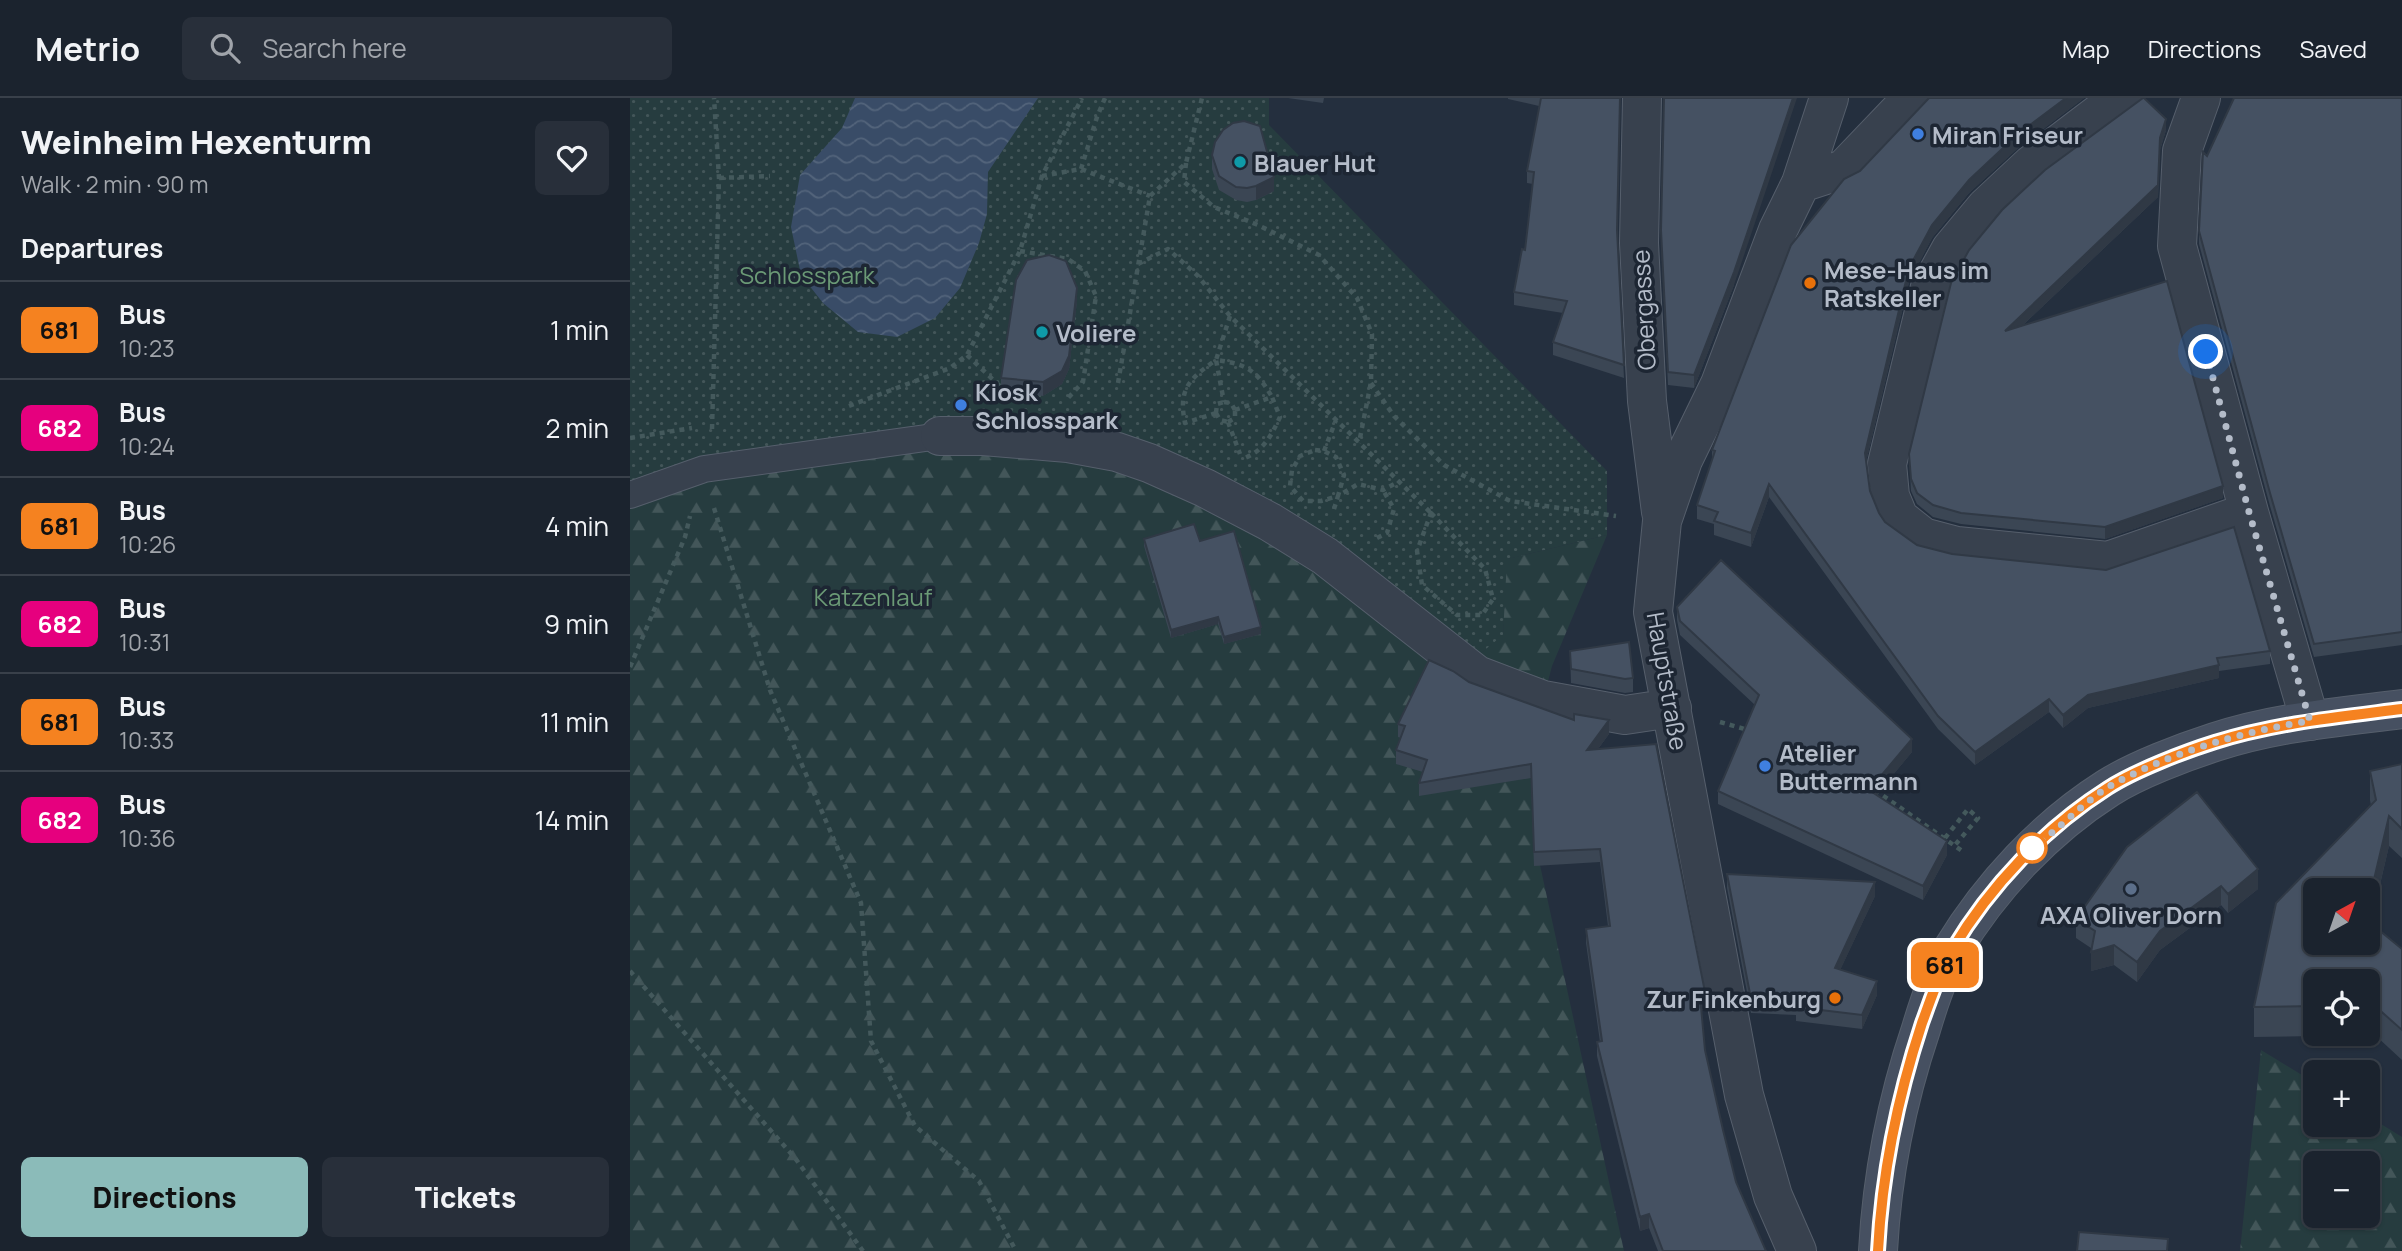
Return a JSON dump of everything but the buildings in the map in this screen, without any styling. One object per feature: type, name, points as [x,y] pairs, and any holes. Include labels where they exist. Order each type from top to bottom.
[{"type":"main road","points":[[1878,1251],[1891,1148],[1906,1073],[1925,1015],[1952,951],[2003,880],[2040,841],[2110,787],[2214,742],[2267,728],[2402,709]]},
{"type":"street","name":"Obergasse","points":[[1642,98],[1640,269],[1647,401],[1662,521]]},
{"type":"street","name":"Hauptstraße","points":[[1797,1251],[1773,1196],[1744,1095],[1653,612],[1662,521],[1683,460],[1720,384],[1778,229],[1801,183],[1829,98]]},
{"type":"street","points":[[1801,183],[1843,169],[1912,98]]},
{"type":"street","points":[[2125,98],[2105,109],[2031,165],[1986,207],[1951,249],[1930,287],[1887,464],[1890,496],[1899,518],[1923,537],[1957,546],[2108,561],[2249,512]]},
{"type":"street","points":[[2201,98],[2182,151],[2177,246],[2249,512],[2310,721]]},
{"type":"street","points":[[940,436],[983,436],[1068,443],[1117,452],[1149,463],[1270,522],[1325,556],[1477,675],[1543,699],[1625,715],[1672,708]]},
{"type":"lane","points":[[630,495],[702,470],[940,436]]},
{"type":"path","points":[[630,438],[713,425],[719,178],[714,98]]},
{"type":"path","points":[[841,410],[950,368],[967,355],[1020,251],[1042,176],[1082,98]]},
{"type":"path","points":[[1081,169],[1105,98]]},
{"type":"path","points":[[1202,98],[1184,182],[1214,207],[1319,255],[1357,298],[1372,334],[1370,382],[1359,443]]},
{"type":"path","points":[[1118,383],[1150,196],[1186,163]]},
{"type":"path","points":[[1042,176],[1081,169],[1150,196]]},
{"type":"path","points":[[719,178],[770,176]]},
{"type":"path","points":[[1138,264],[1168,249],[1198,276],[1230,317],[1431,513],[1485,569],[1493,599],[1482,615],[1457,615],[1422,585],[1417,551],[1431,513]]},
{"type":"path","points":[[1020,251],[1068,258],[1085,271],[1096,296],[1083,382],[1064,402]]},
{"type":"path","points":[[1224,402],[1216,360],[1230,317]]},
{"type":"path","points":[[967,355],[1013,396]]},
{"type":"path","points":[[1216,413],[1185,423],[1181,405],[1186,386],[1197,373],[1216,360],[1237,363],[1250,369],[1262,380],[1280,417],[1259,452],[1242,459],[1228,422]]},
{"type":"path","points":[[1370,382],[1394,416],[1444,465],[1510,501],[1662,521]]},
{"type":"path","points":[[1235,410],[1272,397]]},
{"type":"path","points":[[1224,402],[1231,402],[1235,410],[1235,418],[1228,422],[1220,420],[1216,413],[1217,404],[1224,402]]},
{"type":"path","points":[[1324,451],[1336,420]]},
{"type":"path","points":[[1332,514],[1338,496],[1344,475],[1336,457],[1315,450],[1300,456],[1292,470],[1290,486],[1303,501],[1321,501],[1338,496],[1358,484],[1383,489],[1398,482]]},
{"type":"path","points":[[630,667],[685,537],[702,470]]},
{"type":"path","points":[[702,470],[770,691],[861,904],[871,1041],[915,1126],[979,1181],[1016,1251]]},
{"type":"path","points":[[1366,545],[1387,533],[1394,509],[1383,489]]},
{"type":"path","points":[[1672,708],[1748,730]]},
{"type":"path","points":[[1872,789],[1945,838],[1968,809],[1978,818],[1955,845]]},
{"type":"path","points":[[630,971],[795,1158],[863,1251]]},
{"type":"green space","name":"Schlosspark","points":[[630,98],[1269,98],[1269,125],[1607,471],[1607,535],[1508,559],[1503,636],[1480,654],[630,495]]},
{"type":"green space","name":"Katzenlauf","points":[[957,426],[1128,445],[1480,654],[1503,635],[1507,559],[1607,535],[1552,666],[1536,727],[1533,833],[1624,1251],[630,1251],[630,495]]},
{"type":"green space","points":[[2261,1050],[2303,1076],[2303,1137],[2380,1137],[2380,1123],[2402,1137],[2402,1251],[2240,1251]]},
{"type":"water","points":[[855,98],[1038,98],[988,172],[987,214],[979,243],[960,288],[935,318],[897,337],[858,332],[823,303],[801,275],[791,227],[800,175],[842,128]]},
{"type":"bus line","name":"681","points":[[1878,1251],[1891,1148],[1906,1073],[1936,986],[1952,951],[1976,916],[2031,849],[2069,816],[2110,787],[2214,742],[2287,724],[2402,709]]},
{"type":"place","name":"Miran Friseur","points":[[1918,134]]},
{"type":"place","name":"Blauer Hut","points":[[1240,162]]},
{"type":"place","name":"Mese-Haus im Ratskeller","points":[[1810,283]]},
{"type":"place","name":"Voliere","points":[[1042,332]]},
{"type":"place","name":"Kiosk Schlosspark","points":[[961,405]]},
{"type":"place","name":"Atelier Buttermann","points":[[1765,766]]},
{"type":"place","name":"AXA Oliver Dorn","points":[[2131,889]]},
{"type":"place","name":"Zur Finkenburg","points":[[1835,998]]},
{"type":"route","points":[[2032,848],[2069,816],[2110,787],[2155,766],[2214,742],[2267,728],[2310,721],[2206,352]]}]
